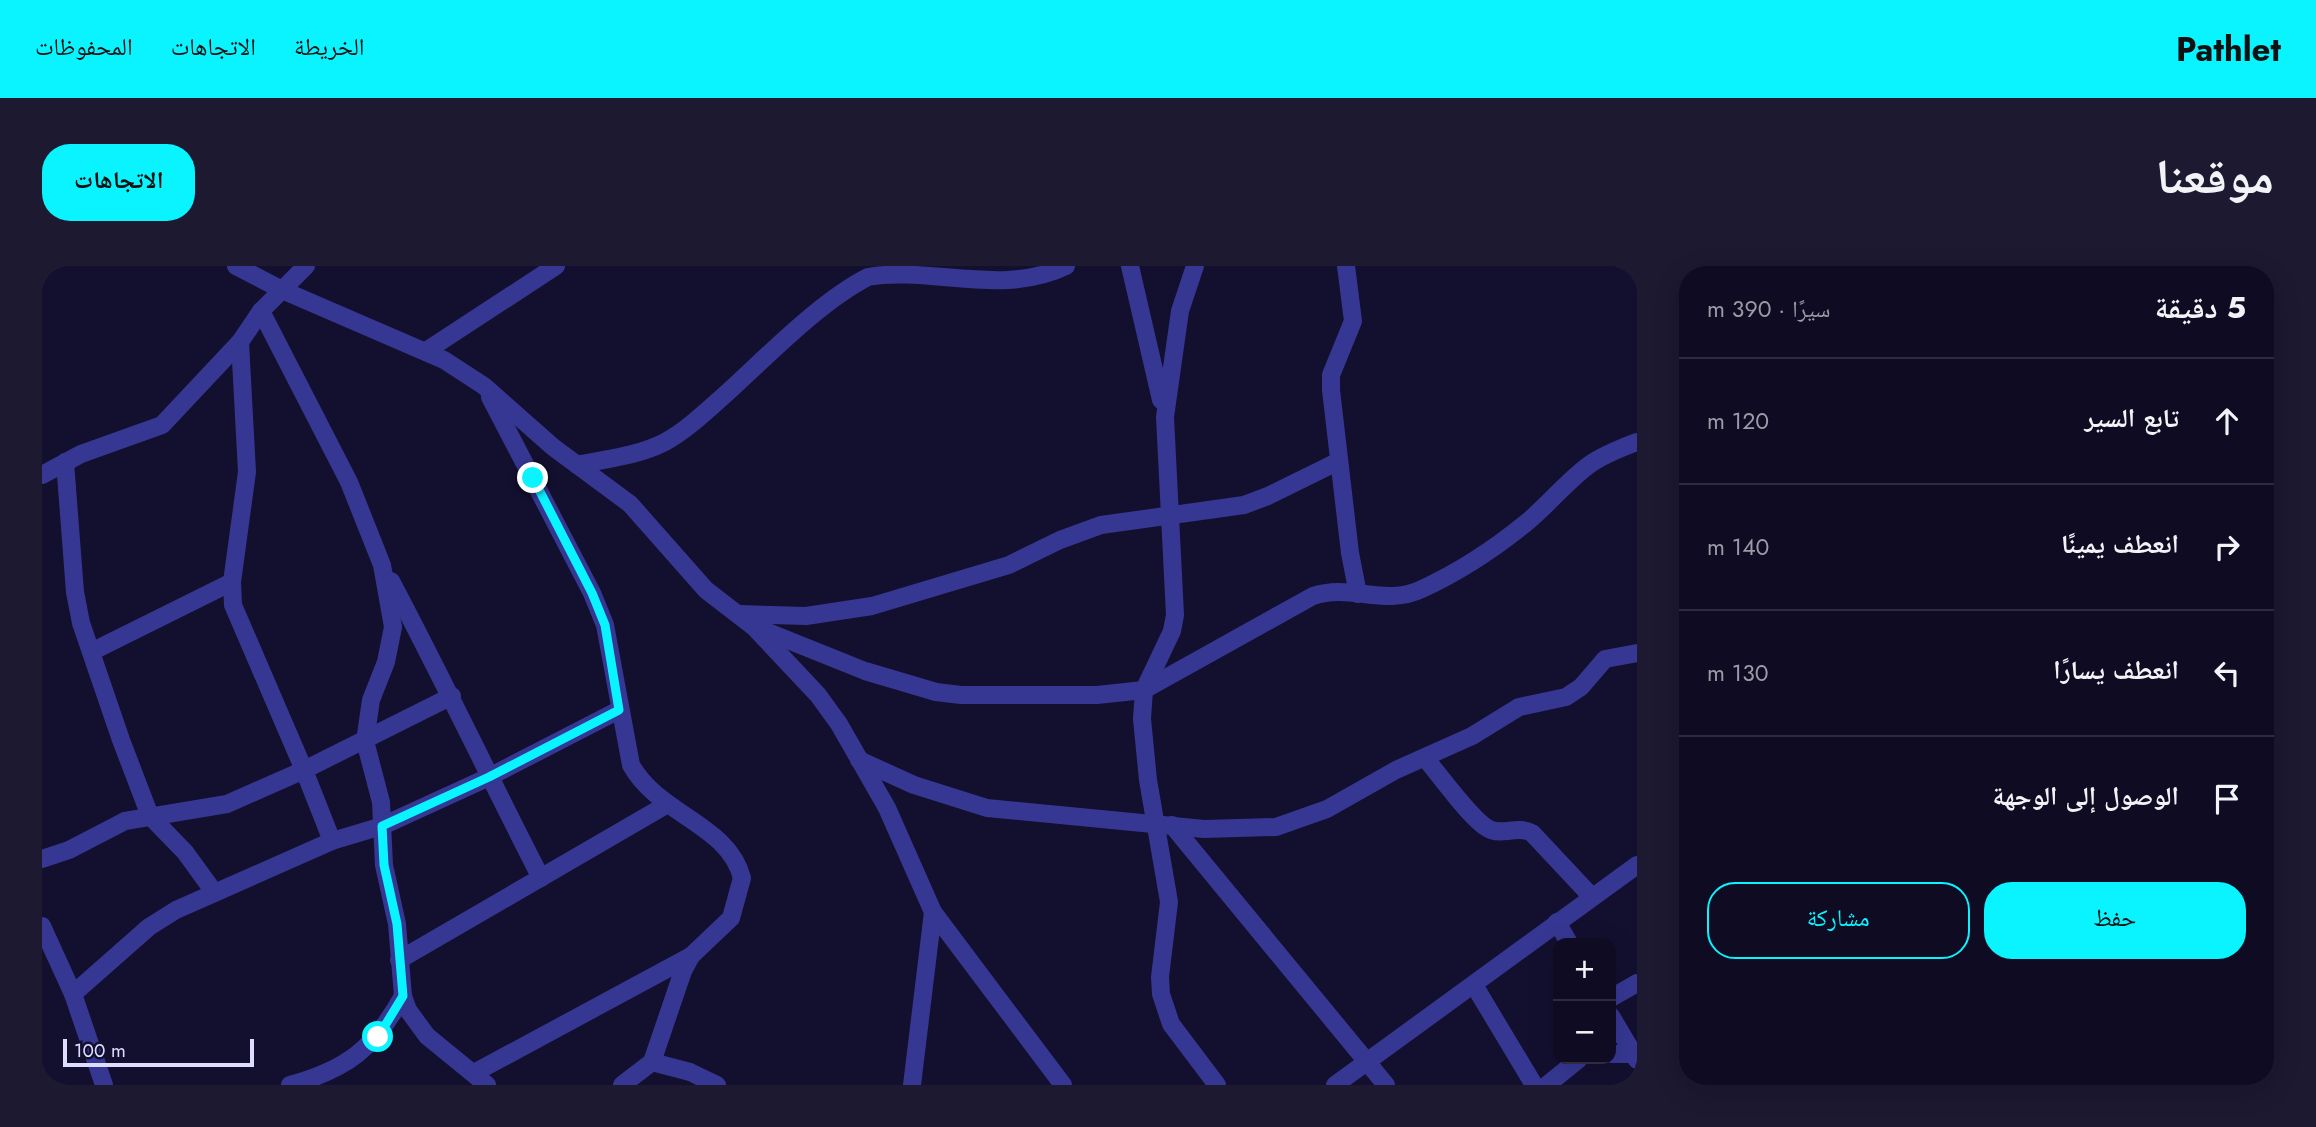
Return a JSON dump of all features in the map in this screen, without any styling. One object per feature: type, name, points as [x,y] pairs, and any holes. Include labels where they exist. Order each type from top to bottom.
[{"type":"street","points":[[42,475],[65,462],[162,425],[240,342],[261,311],[306,266]]},
{"type":"street","points":[[426,351],[556,266]]},
{"type":"street","points":[[577,465],[641,451],[673,437],[817,313],[868,277],[892,269],[915,267],[1035,278],[1066,266]]},
{"type":"street","points":[[1130,266],[1165,417]]},
{"type":"street","points":[[1195,266],[1180,311],[1165,417],[1175,615],[1165,647],[1144,690],[1143,731],[1164,824],[1169,902],[1160,977],[1164,1009],[1171,1024],[1217,1085]]},
{"type":"street","points":[[1346,266],[1353,321],[1331,375],[1339,461],[1358,594]]},
{"type":"street","points":[[247,269],[282,290],[426,351],[484,386],[577,465],[630,504],[706,590],[754,627],[818,695],[887,808],[933,912],[1063,1085]]},
{"type":"street","points":[[261,311],[349,482],[382,565],[452,695],[489,777],[541,877]]},
{"type":"street","points":[[240,342],[247,472],[232,582],[236,614],[304,770],[331,841]]},
{"type":"street","points":[[382,565],[393,627],[386,662],[371,700],[365,741],[381,803],[384,865],[397,924],[403,996],[408,1010],[427,1036],[481,1079],[691,956],[731,918],[742,878],[732,857],[712,834],[666,805],[641,783],[631,765],[605,625],[592,593],[484,386]]},
{"type":"street","points":[[754,627],[865,671],[936,692],[961,695],[1076,695],[1144,690],[1313,596],[1341,590],[1400,597],[1451,575],[1524,525],[1592,463],[1637,442]]},
{"type":"street","points":[[738,614],[806,616],[872,606],[1009,565],[1080,531],[1101,525],[1244,505],[1339,461]]},
{"type":"street","points":[[65,462],[75,592],[91,652],[150,816],[185,852],[214,892]]},
{"type":"street","points":[[91,652],[232,582]]},
{"type":"street","points":[[859,760],[914,785],[987,808],[1240,830],[1276,827],[1303,820],[1472,736],[1519,707],[1557,700],[1573,693],[1605,659],[1637,653]]},
{"type":"street","points":[[42,859],[69,850],[112,825],[227,804],[365,741],[452,695]]},
{"type":"street","points":[[72,994],[149,927],[214,892],[331,841],[382,826],[489,777],[619,710]]},
{"type":"street","points":[[1425,758],[1481,824],[1494,831],[1516,829],[1532,833],[1592,897]]},
{"type":"street","points":[[399,960],[666,805]]},
{"type":"street","points":[[1164,824],[1386,1085]]},
{"type":"street","points":[[1335,1085],[1637,865]]},
{"type":"street","points":[[912,1085],[933,912]]},
{"type":"street","points":[[1557,922],[1566,938]]},
{"type":"street","points":[[42,926],[72,994],[104,1085]]},
{"type":"street","points":[[622,1085],[652,1062],[675,990],[691,956]]},
{"type":"street","points":[[1616,995],[1637,983]]},
{"type":"street","points":[[1474,985],[1534,1085]]},
{"type":"street","points":[[290,1085],[336,1070],[364,1051],[378,1037],[403,996]]},
{"type":"street","points":[[1616,1024],[1636,1056]]},
{"type":"street","points":[[1616,1054],[1636,1056]]},
{"type":"street","points":[[652,1062],[690,1072],[717,1085]]},
{"type":"street","points":[[1548,1085],[1573,1064]]},
{"type":"route","points":[[378,1037],[403,996],[397,924],[384,865],[382,826],[489,777],[619,710],[605,625],[592,593],[533,478]]}]
